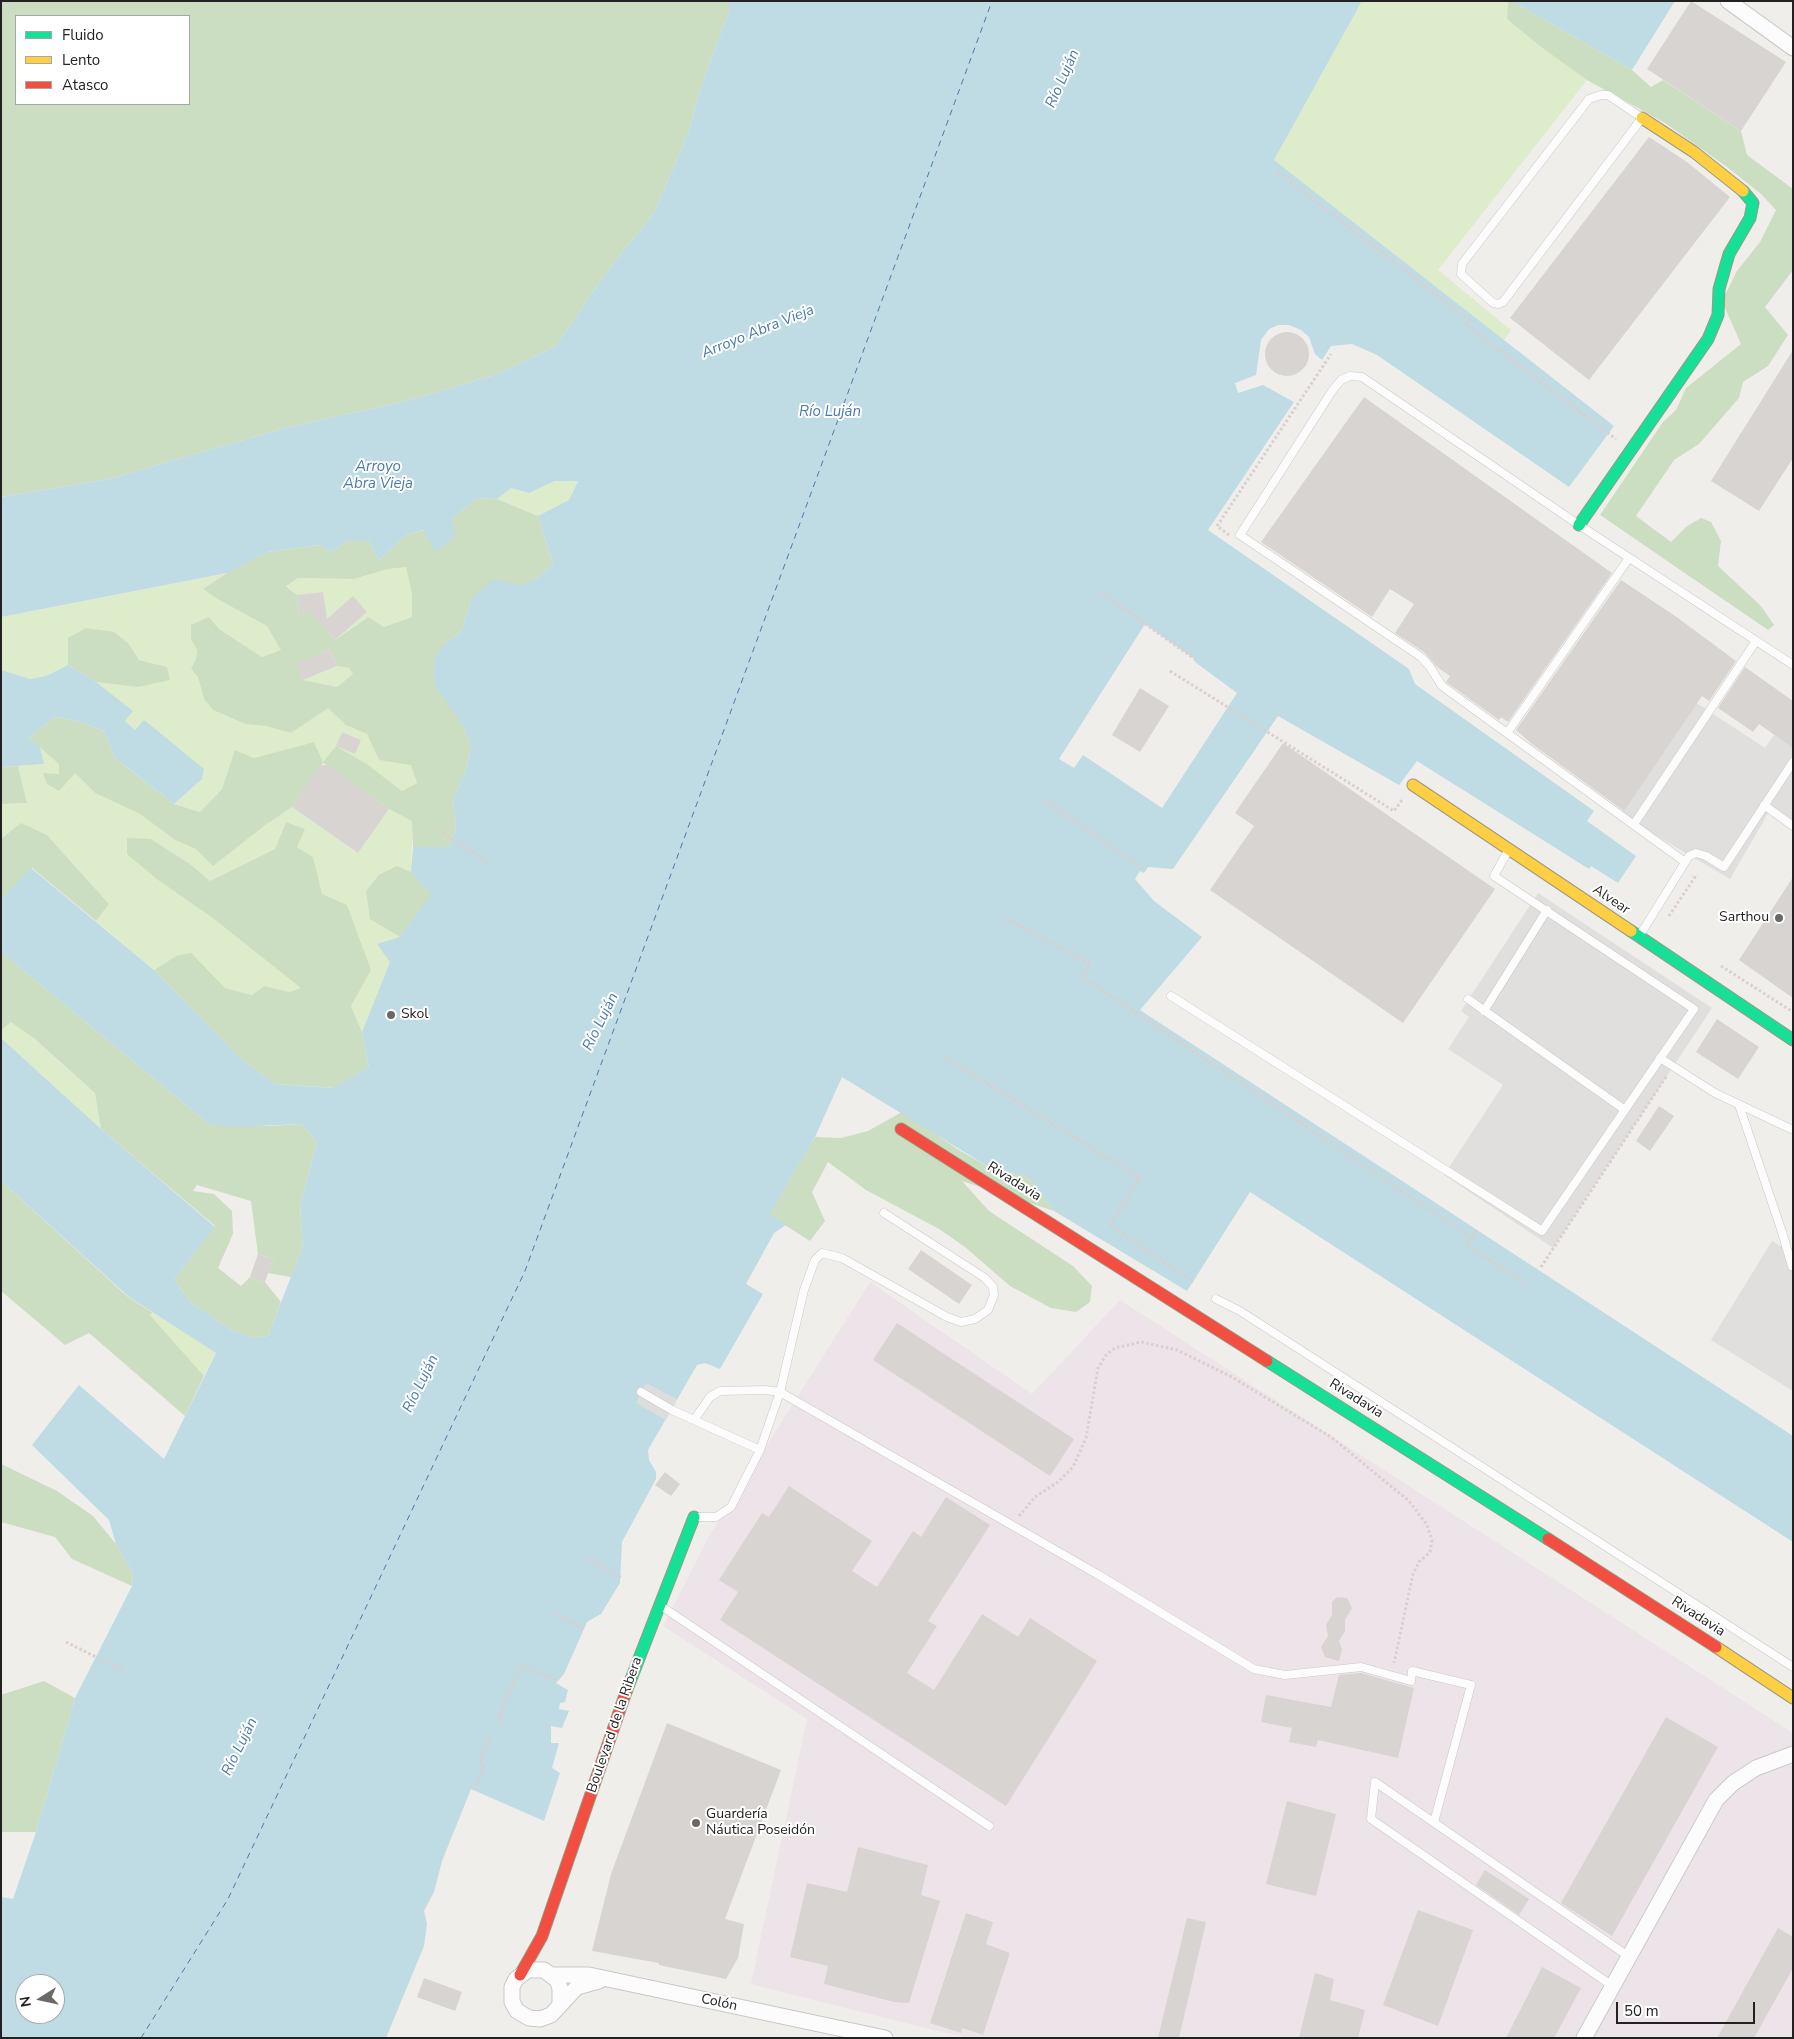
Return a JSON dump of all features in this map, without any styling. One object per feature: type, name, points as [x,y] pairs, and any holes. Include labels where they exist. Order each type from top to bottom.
[{"type":"street","points":[[1728,1],[1793,48]]},
{"type":"street","points":[[1579,525],[1708,338],[1718,315],[1719,289],[1729,254],[1750,218],[1753,203],[1749,196],[1694,152],[1642,118]]},
{"type":"street","name":"Alvear","points":[[1413,785],[1793,1040]]},
{"type":"street","name":"Rivadavia","points":[[901,1129],[1620,1584],[1793,1698]]},
{"type":"street","name":"Boulevard de la Ribera","points":[[520,1975],[542,1936],[636,1664],[694,1517]]},
{"type":"street","points":[[1584,2038],[1611,1985],[1716,1800],[1733,1783],[1756,1768],[1793,1754]]},
{"type":"street","name":"Boulevard de la Ribera","points":[[542,1936],[542,1949],[550,1974]]},
{"type":"street","points":[[560,2003],[560,1988],[550,1974],[532,1969],[516,1979],[511,1993],[512,2002],[517,2011],[524,2016],[540,2019],[551,2015],[560,2003],[585,1983],[608,1979]]},
{"type":"street","name":"Colón","points":[[550,1974],[589,1975],[885,2038]]},
{"type":"lane","points":[[1608,95],[1642,118],[1501,304],[1493,303],[1461,274],[1462,264],[1589,99],[1593,96],[1608,95]]},
{"type":"lane","points":[[1685,862],[1442,686],[1430,666],[1421,657],[1240,535],[1332,391],[1341,380],[1350,376],[1362,377],[1579,525],[1793,665]]},
{"type":"lane","points":[[1507,733],[1629,558]]},
{"type":"lane","points":[[1634,824],[1756,641]]},
{"type":"lane","points":[[1639,937],[1689,856],[1696,853],[1724,867],[1793,762]]},
{"type":"lane","points":[[1764,805],[1793,826]]},
{"type":"lane","points":[[1171,996],[1542,1231],[1694,1008],[1494,876],[1509,850]]},
{"type":"lane","points":[[1484,1011],[1547,910]]},
{"type":"lane","points":[[1468,1000],[1625,1110]]},
{"type":"lane","points":[[1660,1058],[1672,1067],[1739,1104],[1793,1130]]},
{"type":"lane","points":[[1739,1104],[1792,1266]]},
{"type":"lane","points":[[694,1517],[716,1517],[730,1507],[760,1450],[780,1392],[804,1290],[815,1260],[822,1253],[842,1258],[947,1317],[961,1322],[975,1319],[988,1310],[994,1295],[993,1287],[984,1278],[884,1213]]},
{"type":"lane","points":[[1216,1299],[1240,1311],[1793,1667]]},
{"type":"lane","points":[[694,1420],[710,1397],[720,1391],[765,1390],[780,1392],[1014,1526],[1254,1669],[1285,1674],[1361,1667],[1411,1681],[1412,1671],[1471,1685],[1434,1822]]},
{"type":"lane","points":[[641,1392],[694,1420],[760,1450]]},
{"type":"lane","points":[[659,1605],[989,1826]]},
{"type":"lane","points":[[1611,1985],[1371,1819],[1375,1782],[1628,1956]]},
{"type":"path","points":[[1278,172],[1469,320],[1466,325],[1616,439]]},
{"type":"path","points":[[1100,592],[1196,660]]},
{"type":"path","points":[[1170,671],[1394,811],[1413,785]]},
{"type":"path","points":[[1046,801],[1145,870]]},
{"type":"path","points":[[439,830],[488,863]]},
{"type":"path","points":[[1004,917],[1090,964],[1083,977],[1472,1238]]},
{"type":"path","points":[[946,1057],[1140,1178],[1110,1225],[1193,1282]]},
{"type":"path","points":[[1541,1267],[1672,1067]]},
{"type":"path","points":[[1477,1230],[1467,1246],[1527,1284]]},
{"type":"path","points":[[1014,1526],[1022,1509],[1035,1497],[1058,1482],[1073,1467],[1086,1438],[1098,1368],[1106,1355],[1115,1348],[1141,1342],[1177,1350],[1230,1376],[1331,1437],[1409,1501],[1427,1525],[1432,1540],[1430,1552],[1419,1562],[1414,1574],[1391,1675]]},
{"type":"path","points":[[589,1560],[621,1577]]},
{"type":"path","points":[[555,1614],[584,1629]]},
{"type":"path","points":[[66,1642],[122,1670]]},
{"type":"path","points":[[503,1724],[499,1717],[521,1665],[558,1681]]},
{"type":"path","points":[[474,1790],[484,1768],[480,1760],[490,1739],[484,1734]]},
{"type":"shaded area","points":[[1692,700],[1765,748],[1774,735],[1793,745],[1793,826],[1770,810],[1730,879],[1621,815]]},
{"type":"shaded area","points":[[1538,893],[1712,1008],[1553,1248],[1444,1175],[1503,1085],[1448,1049],[1469,1017],[1461,1011]]},
{"type":"shaded area","points":[[1772,1241],[1793,1253],[1793,1391],[1711,1340]]},
{"type":"shaded area","points":[[870,1282],[1032,1394],[1120,1300],[1793,1733],[1793,2038],[966,2038],[751,1984],[807,1719],[663,1626],[708,1538]]},
{"type":"green space","points":[[1,1],[730,1],[730,9],[702,84],[688,134],[654,213],[608,270],[556,346],[495,375],[406,401],[285,428],[109,479],[1,497]]},
{"type":"green space","points":[[1362,1],[1508,1],[1507,19],[1587,80],[1438,270],[1511,330],[1504,340],[1274,160]]},
{"type":"green space","points":[[1508,1],[1512,1],[1632,70],[1651,87],[1663,80],[1741,131],[1747,155],[1793,189],[1793,270],[1765,307],[1788,335],[1768,366],[1743,382],[1739,398],[1699,444],[1674,460],[1636,516],[1671,542],[1686,527],[1701,518],[1711,522],[1721,541],[1718,566],[1761,606],[1774,625],[1768,630],[1600,515],[1663,422],[1676,410],[1686,388],[1741,344],[1722,301],[1737,271],[1760,242],[1776,210],[1761,194],[1727,167],[1665,123],[1587,80],[1540,46],[1507,19]]},
{"type":"green space","points":[[578,480],[569,500],[538,516],[497,499],[511,488],[529,493],[555,481]]},
{"type":"green space","points":[[477,498],[497,499],[538,516],[553,564],[538,578],[521,586],[472,597],[461,632],[444,644],[450,706],[464,727],[471,747],[465,772],[453,800],[456,828],[449,847],[413,847],[412,821],[389,809],[323,763],[292,807],[264,826],[213,866],[196,849],[175,840],[140,814],[95,793],[75,773],[59,791],[47,784],[43,773],[59,774],[59,764],[29,738],[55,717],[78,721],[104,731],[115,758],[174,804],[200,812],[222,789],[235,750],[254,758],[314,742],[323,762],[336,746],[367,764],[402,791],[417,783],[411,765],[379,760],[367,734],[346,725],[328,708],[291,733],[266,726],[245,724],[213,710],[204,699],[198,677],[191,669],[196,659],[197,650],[191,639],[191,625],[209,617],[219,629],[262,657],[281,650],[267,626],[219,600],[203,589],[230,571],[267,552],[320,545],[330,553],[347,541],[369,541],[379,560],[406,535],[425,530],[435,551],[452,519]],"holes":[[[406,567],[412,595],[412,617],[384,627],[368,617],[335,640],[322,624],[325,610],[299,613],[297,595],[286,586],[298,578],[354,579],[388,569]],[[330,650],[337,666],[349,668],[353,674],[337,687],[303,680],[297,664]]]},
{"type":"green space","points":[[406,567],[412,595],[412,617],[384,627],[367,617],[335,640],[367,612],[353,597],[322,624],[323,592],[297,595],[286,585],[298,578],[354,579],[388,569]]},
{"type":"green space","points":[[227,573],[203,589],[219,600],[267,626],[282,650],[262,657],[219,629],[209,617],[191,639],[197,650],[196,659],[191,669],[198,677],[204,699],[213,710],[245,724],[266,726],[291,733],[328,707],[346,725],[367,734],[379,760],[411,764],[417,783],[402,791],[367,764],[336,746],[323,763],[314,742],[254,758],[235,750],[222,789],[200,812],[174,804],[202,779],[144,721],[135,730],[125,721],[133,711],[96,682],[138,687],[166,667],[139,660],[129,644],[68,638],[68,665],[46,676],[30,679],[1,670],[1,617]],"holes":[[[342,732],[361,740],[355,753],[337,746]]]},
{"type":"green space","points":[[86,628],[114,632],[129,644],[139,660],[167,667],[170,680],[138,687],[96,682],[68,665],[68,638]]},
{"type":"green space","points":[[337,666],[349,668],[353,674],[337,687],[303,680]]},
{"type":"green space","points":[[40,747],[59,764],[59,774],[47,784],[75,773],[95,793],[140,814],[175,840],[196,849],[213,865],[292,807],[358,853],[389,809],[413,821],[411,872],[397,866],[371,919],[400,937],[362,1032],[351,1006],[370,970],[347,905],[321,894],[313,857],[297,847],[304,829],[286,822],[275,849],[210,881],[190,864],[151,839],[158,880],[214,919],[302,988],[290,992],[264,986],[252,995],[225,988],[209,974],[176,956],[154,970],[96,921],[109,904],[47,835],[21,824],[1,839],[1,804],[27,803],[18,766],[44,764]]},
{"type":"green space","points":[[18,766],[27,803],[1,804],[1,767]]},
{"type":"green space","points":[[286,822],[305,829],[297,847],[313,857],[322,894],[347,905],[371,970],[351,1006],[362,1032],[369,1067],[334,1088],[275,1084],[240,1058],[154,970],[176,956],[191,953],[225,988],[252,995],[264,986],[290,992],[301,988],[214,919],[158,880],[127,854],[127,838],[151,839],[190,864],[210,881],[275,849]]},
{"type":"green space","points":[[21,823],[47,835],[109,904],[96,921],[32,868],[1,899],[1,839]]},
{"type":"green space","points":[[397,866],[411,872],[432,894],[400,937],[370,919],[366,891],[379,875]]},
{"type":"green space","points":[[1,952],[209,1124],[269,1126],[302,1124],[317,1143],[300,1205],[303,1246],[291,1277],[268,1273],[273,1259],[258,1254],[251,1201],[197,1185],[193,1191],[214,1194],[232,1211],[233,1234],[218,1268],[241,1286],[250,1277],[265,1282],[281,1302],[268,1336],[252,1338],[230,1329],[190,1302],[174,1279],[215,1226],[101,1129],[95,1093],[35,1039],[11,1022],[1,1030]]},
{"type":"green space","points":[[11,1021],[35,1039],[95,1093],[101,1129],[1,1038],[1,1030]]},
{"type":"green space","points":[[902,1112],[959,1150],[992,1169],[1028,1177],[1054,1211],[962,1181],[989,1211],[1073,1266],[1092,1286],[1090,1302],[1076,1312],[1051,1308],[1010,1286],[965,1247],[939,1229],[866,1190],[828,1162],[812,1192],[825,1221],[810,1241],[769,1215],[815,1137],[841,1138],[868,1131]]},
{"type":"green space","points":[[1,1181],[128,1297],[153,1313],[150,1315],[204,1376],[185,1416],[89,1333],[65,1345],[1,1291]]},
{"type":"green space","points":[[153,1313],[216,1352],[204,1376],[150,1315]]},
{"type":"green space","points":[[1,1464],[57,1491],[93,1516],[116,1544],[133,1574],[132,1586],[72,1559],[55,1537],[1,1522]]},
{"type":"green space","points":[[44,1681],[75,1698],[36,1832],[1,1832],[1,1695]]},
{"type":"water","name":"Río Luján","points":[[730,1],[1362,1],[1274,160],[1614,426],[1569,487],[1377,355],[1352,344],[1331,346],[1322,360],[1315,354],[1309,337],[1301,330],[1289,325],[1278,325],[1269,329],[1261,340],[1256,375],[1235,383],[1238,393],[1263,385],[1294,402],[1208,530],[1409,669],[1415,684],[1594,811],[1587,821],[1636,856],[1618,883],[1591,866],[1589,869],[1417,761],[1399,785],[1278,716],[1173,869],[1148,867],[1144,873],[1140,871],[1135,879],[1154,901],[1202,937],[1140,1010],[1793,1436],[1793,1542],[1250,1192],[1187,1291],[1054,1211],[1028,1177],[992,1169],[842,1077],[815,1137],[770,1214],[786,1225],[774,1233],[746,1284],[763,1294],[720,1369],[705,1363],[697,1365],[648,1450],[649,1460],[656,1472],[656,1479],[622,1542],[620,1583],[601,1614],[587,1622],[564,1674],[556,1683],[568,1690],[565,1702],[560,1703],[559,1709],[569,1711],[562,1728],[551,1726],[551,1743],[559,1743],[552,1768],[560,1773],[544,1821],[471,1789],[442,1861],[434,1892],[424,1911],[427,1924],[424,1946],[386,2038],[1,2038],[1,1897],[13,1899],[36,1832],[75,1698],[132,1586],[133,1574],[116,1544],[109,1520],[32,1445],[79,1385],[164,1459],[216,1353],[129,1297],[1,1181],[1,1038],[101,1129],[215,1227],[174,1279],[190,1302],[230,1329],[252,1338],[268,1336],[303,1246],[300,1205],[317,1143],[302,1124],[234,1127],[209,1124],[1,952],[1,899],[31,868],[154,970],[240,1058],[275,1084],[333,1088],[369,1067],[362,1032],[390,962],[377,944],[400,937],[431,894],[411,872],[413,847],[449,847],[456,828],[453,800],[465,772],[471,747],[464,727],[434,684],[434,660],[444,644],[461,632],[472,597],[493,579],[521,585],[538,578],[553,564],[538,516],[569,500],[578,481],[555,481],[529,493],[511,488],[497,499],[477,498],[452,519],[456,535],[435,552],[424,530],[406,535],[379,560],[369,541],[347,541],[330,553],[320,545],[267,552],[227,573],[1,617],[1,497],[109,479],[285,428],[406,401],[495,375],[556,346],[608,270],[654,213],[688,134],[702,84],[730,9]],"holes":[[[1145,624],[1196,660],[1195,662],[1237,693],[1162,808],[1083,755],[1074,768],[1059,759]]]},
{"type":"water","points":[[1512,1],[1675,1],[1632,70]]},
{"type":"water","points":[[68,665],[96,682],[133,711],[125,721],[135,730],[144,720],[204,769],[202,779],[174,804],[115,758],[104,731],[78,721],[55,717],[29,738],[40,747],[44,764],[1,767],[1,670],[30,679],[46,676]]},
{"type":"pier","points":[[646,1383],[677,1399],[666,1420],[636,1403]]},
{"type":"building","points":[[1691,1],[1786,62],[1741,131],[1647,69]]},
{"type":"building","points":[[1649,137],[1687,162],[1730,197],[1589,380],[1510,318]]},
{"type":"building","points":[[1291,332],[1303,338],[1308,345],[1308,363],[1303,370],[1296,375],[1283,376],[1275,373],[1268,366],[1265,350],[1268,342],[1275,335]]},
{"type":"building","points":[[1793,350],[1793,458],[1759,511],[1711,481]]},
{"type":"building","points":[[1364,397],[1612,573],[1508,722],[1501,717],[1499,720],[1446,682],[1450,676],[1437,667],[1424,652],[1395,633],[1414,604],[1390,589],[1372,617],[1261,542]]},
{"type":"building","points":[[1621,580],[1678,618],[1736,661],[1709,701],[1702,696],[1624,811],[1532,744],[1516,730]]},
{"type":"building","points":[[323,592],[327,619],[353,596],[367,612],[335,640],[311,612],[299,613],[297,595]]},
{"type":"building","points":[[330,650],[337,666],[303,680],[296,664]]},
{"type":"building","points":[[1745,667],[1793,701],[1793,748],[1759,724],[1753,732],[1718,708]]},
{"type":"building","points":[[1140,688],[1169,706],[1140,752],[1112,735]]},
{"type":"building","points":[[342,732],[361,740],[355,754],[336,746]]},
{"type":"building","points":[[1283,743],[1495,889],[1403,1023],[1210,890],[1254,826],[1235,813]]},
{"type":"building","points":[[321,765],[327,765],[389,809],[358,853],[292,807]]},
{"type":"building","name":"Sarthou","points":[[1793,877],[1793,998],[1739,960]]},
{"type":"building","points":[[1717,1019],[1759,1047],[1738,1079],[1696,1052]]},
{"type":"building","points":[[1659,1106],[1674,1116],[1650,1151],[1636,1141]]},
{"type":"building","points":[[921,1250],[972,1285],[959,1304],[908,1269]]},
{"type":"building","points":[[258,1254],[273,1259],[265,1282],[250,1277]]},
{"type":"building","points":[[897,1323],[1074,1439],[1050,1476],[873,1360]]},
{"type":"building","points":[[665,1472],[680,1484],[671,1496],[655,1485]]},
{"type":"building","points":[[789,1486],[872,1541],[852,1571],[877,1587],[913,1531],[921,1537],[946,1497],[990,1525],[928,1621],[937,1626],[907,1673],[934,1690],[982,1614],[1018,1637],[1030,1618],[1097,1661],[1006,1806],[720,1620],[738,1592],[719,1580],[762,1513],[769,1517]]},
{"type":"building","points":[[1337,1597],[1347,1598],[1352,1608],[1345,1620],[1345,1631],[1339,1641],[1342,1649],[1339,1661],[1325,1657],[1321,1647],[1328,1636],[1326,1625],[1332,1615],[1332,1602]]},
{"type":"building","points":[[1361,1673],[1414,1688],[1398,1758],[1318,1740],[1316,1747],[1289,1742],[1292,1728],[1261,1722],[1266,1695],[1331,1707],[1339,1675]]},
{"type":"building","points":[[1666,1717],[1718,1747],[1612,1936],[1561,1903]]},
{"type":"building","name":"Guardería Náutica Poseidón","points":[[667,1723],[781,1770],[725,1919],[744,1924],[738,1958],[726,1979],[659,1965],[659,1963],[592,1951],[611,1874]]},
{"type":"building","points":[[1287,1801],[1336,1814],[1316,1896],[1266,1884]]},
{"type":"building","points":[[858,1847],[928,1865],[921,1895],[940,1901],[909,2003],[894,2002],[824,1984],[828,1966],[790,1957],[807,1883],[847,1892]]},
{"type":"building","points":[[1485,1870],[1529,1899],[1519,1915],[1476,1885]]},
{"type":"building","points":[[1418,1910],[1473,1930],[1438,2026],[1383,2005]]},
{"type":"building","points":[[966,1913],[993,1922],[986,1944],[1010,1953],[983,2035],[962,2028],[961,2033],[930,2023]]},
{"type":"building","points":[[1187,1918],[1206,1922],[1179,2038],[1158,2038]]},
{"type":"building","points":[[1778,1928],[1793,1937],[1793,1968],[1754,2038],[1717,2038]]},
{"type":"building","points":[[1542,1967],[1581,1988],[1554,2038],[1506,2038]]},
{"type":"building","points":[[1315,1973],[1334,1979],[1330,2000],[1365,2010],[1358,2038],[1299,2038]]},
{"type":"building","points":[[424,1978],[462,1992],[455,2011],[417,1997]]},
{"type":"ferry route","points":[[141,2038],[228,1899],[525,1271],[992,1]]},
{"type":"traffic: fast","points":[[1579,525],[1708,339],[1718,315],[1719,289],[1729,254],[1750,218],[1753,203],[1743,191]]},
{"type":"traffic: fast","points":[[1631,931],[1793,1040]]},
{"type":"traffic: fast","points":[[1267,1361],[1548,1539]]},
{"type":"traffic: fast","points":[[626,1692],[694,1517]]},
{"type":"traffic: slow","points":[[1642,118],[1694,152],[1743,191]]},
{"type":"traffic: slow","points":[[1413,785],[1631,931]]},
{"type":"traffic: slow","points":[[1716,1647],[1793,1698]]},
{"type":"traffic: jam","points":[[901,1129],[1267,1361]]},
{"type":"traffic: jam","points":[[1548,1539],[1716,1647]]},
{"type":"traffic: jam","points":[[520,1975],[542,1936],[626,1692]]},
{"type":"place","name":"Sarthou","points":[[1779,918]]},
{"type":"place","name":"Skol","points":[[391,1015]]},
{"type":"place","name":"Guardería Náutica Poseidón","points":[[696,1823]]},
{"type":"water label","name":"Arroyo Abra Vieja","points":[[758,332]]},
{"type":"water label","name":"Arroyo Abra Vieja","points":[[378,476]]}]
